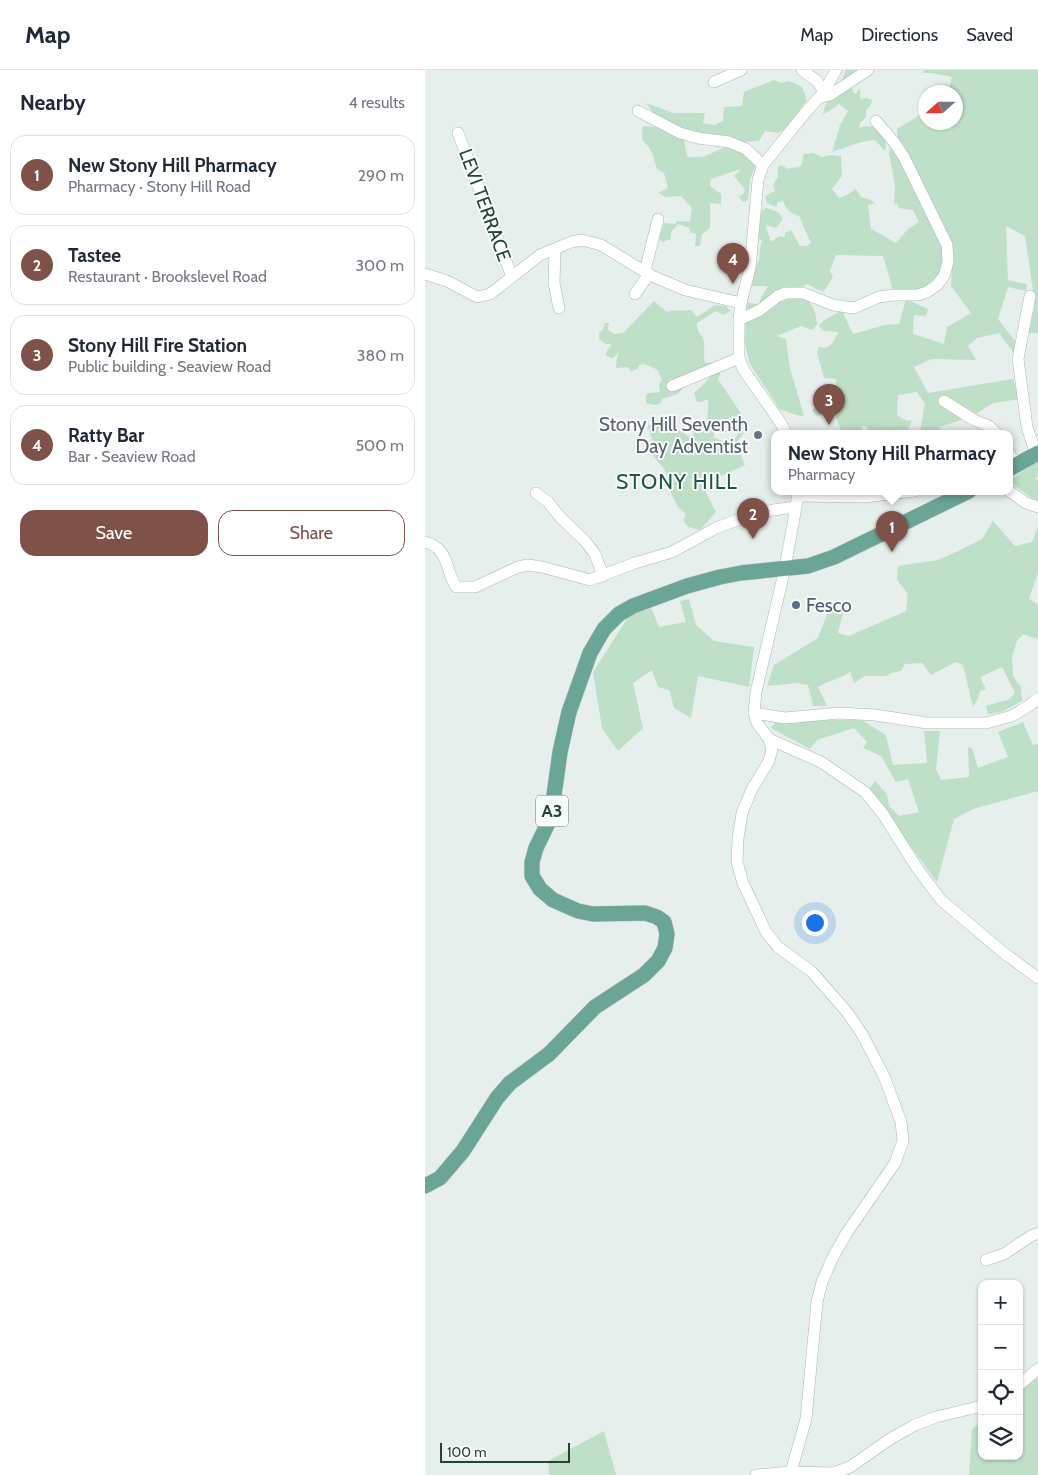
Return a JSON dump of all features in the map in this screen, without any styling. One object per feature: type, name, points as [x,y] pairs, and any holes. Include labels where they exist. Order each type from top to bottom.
[{"type":"main road","points":[[1013,462],[1037,453]]},
{"type":"main road","name":"A3","points":[[425,1186],[440,1178],[463,1150],[497,1098],[510,1083],[549,1054],[595,1007],[644,975],[658,962],[665,948],[667,934],[664,922],[657,917],[645,913],[593,914],[578,911],[553,900],[540,889],[532,876],[532,862],[536,848],[551,817],[559,752],[569,712],[590,653],[604,629],[619,614],[633,606],[687,586],[720,577],[808,566],[834,557],[961,495]]},
{"type":"street","points":[[714,82],[741,70]]},
{"type":"street","points":[[802,70],[817,81],[821,95]]},
{"type":"street","points":[[784,430],[743,369],[739,358],[739,320],[741,303],[750,268],[758,180],[763,165],[821,95],[836,70]]},
{"type":"street","points":[[821,95],[830,95],[868,70]]},
{"type":"street","points":[[638,111],[680,133],[698,138],[729,142],[746,149],[763,165]]},
{"type":"street","points":[[739,320],[760,310],[778,296],[786,293],[803,293],[833,306],[854,308],[879,297],[923,294],[937,285],[944,276],[948,262],[947,245],[903,157],[894,142],[876,121]]},
{"type":"street","name":"LEVI TERRACE","points":[[458,133],[512,277]]},
{"type":"street","points":[[635,294],[647,273],[658,219]]},
{"type":"street","points":[[425,274],[447,281],[477,297],[490,294],[540,255],[571,242],[582,240],[601,245],[647,273],[685,290],[741,303]]},
{"type":"street","points":[[555,249],[554,283],[559,308]]},
{"type":"street","points":[[1030,296],[1018,359],[1027,427],[1037,453]]},
{"type":"street","points":[[673,386],[739,358]]},
{"type":"street","points":[[944,401],[993,430]]},
{"type":"street","points":[[536,493],[548,502],[560,517],[585,540],[595,554],[603,576]]},
{"type":"street","points":[[1013,493],[1026,503],[1038,506]]},
{"type":"street","points":[[425,542],[434,544],[444,555],[451,578],[456,587],[475,587],[518,567],[527,565],[542,567],[590,580],[635,563],[672,552],[716,528],[751,515],[773,510],[797,498],[881,495]]},
{"type":"street","points":[[786,1473],[806,1420],[817,1302],[822,1282],[846,1234],[895,1163],[903,1141],[901,1122],[884,1076],[862,1034],[847,1012],[812,972],[778,947],[766,932],[743,883],[737,862],[737,838],[742,813],[752,789],[769,761],[772,749],[769,739],[757,723],[753,713],[756,692],[785,568],[797,498]]},
{"type":"street","points":[[753,713],[785,718],[839,713],[875,715],[927,723],[986,723],[1012,716],[1038,698]]},
{"type":"street","points":[[769,739],[821,762],[865,792],[883,814],[917,868],[941,900],[1004,953],[1038,978]]},
{"type":"street","points":[[986,1260],[1004,1254],[1038,1233]]},
{"type":"street","points":[[1023,1382],[1038,1369]]},
{"type":"street","points":[[756,1475],[786,1473],[833,1474],[850,1467],[890,1439],[915,1425],[936,1417],[978,1407]]},
{"type":"green space","points":[[846,70],[866,70],[851,87],[855,94],[860,89],[861,99],[867,98],[872,100],[871,105],[866,110],[866,117],[860,123],[859,128],[865,126],[876,127],[885,141],[885,151],[875,140],[832,152],[840,125],[848,111],[839,104],[823,114],[827,102],[841,82]]},
{"type":"green space","points":[[924,70],[1038,70],[1038,333],[1029,333],[1035,304],[1025,236],[1006,226],[1008,280],[1027,284],[1026,291],[1008,287],[998,319],[1015,341],[1014,353],[999,333],[977,338],[968,346],[976,360],[932,359],[914,367],[928,393],[1013,379],[1019,399],[993,403],[971,417],[939,427],[940,430],[920,430],[925,404],[917,392],[898,395],[897,415],[907,421],[912,420],[908,430],[868,430],[864,425],[861,430],[841,430],[835,414],[816,416],[812,410],[836,403],[836,379],[824,378],[817,352],[819,347],[826,348],[833,343],[838,332],[824,331],[819,326],[823,321],[838,312],[838,309],[843,313],[853,334],[885,325],[899,324],[906,299],[928,309],[926,316],[914,315],[913,334],[944,344],[947,327],[971,313],[951,286],[952,264],[898,139],[897,129],[918,116],[918,130],[963,130],[963,85],[950,85],[952,77],[923,73]]},
{"type":"green space","points":[[774,80],[781,83],[789,81],[802,87],[807,100],[789,126],[778,133],[765,131],[759,141],[743,142],[727,136],[683,130],[654,114],[646,103],[673,113],[705,113],[703,123],[715,125],[723,121],[724,107],[742,106],[744,92]]},
{"type":"green space","points":[[643,126],[664,128],[684,139],[688,157],[703,157],[730,145],[758,161],[750,179],[748,200],[743,202],[739,197],[744,193],[745,189],[734,176],[741,169],[711,179],[710,186],[721,194],[721,204],[710,203],[710,228],[702,234],[700,246],[695,246],[696,234],[690,232],[689,228],[678,224],[671,232],[671,239],[663,242],[659,239],[664,223],[690,222],[692,208],[681,196],[666,197],[658,193],[668,188],[664,173],[657,169],[652,153],[643,139]]},
{"type":"green space","points":[[892,141],[945,244],[941,275],[918,293],[894,294],[883,256],[836,255],[830,271],[833,277],[824,291],[807,284],[796,291],[746,313],[748,303],[759,304],[768,286],[752,286],[754,270],[759,260],[762,241],[756,235],[762,210],[767,208],[778,212],[783,219],[776,228],[766,225],[770,237],[769,240],[773,241],[779,236],[785,237],[785,233],[791,230],[800,246],[806,246],[811,243],[799,216],[789,211],[783,201],[778,202],[776,207],[767,203],[765,196],[775,191],[773,185],[778,177],[780,165],[789,169],[799,167],[801,166],[804,154],[813,153],[822,157],[830,155],[841,156],[842,176],[832,189],[839,198],[856,189],[861,197],[875,203],[868,205],[871,229],[896,243],[908,229],[919,222],[913,210],[899,208],[894,203],[895,186],[889,153]]},
{"type":"green space","points":[[802,296],[813,308],[817,325],[812,330],[801,326],[777,336],[786,339],[790,368],[804,416],[780,410],[750,364],[745,344],[746,322],[785,297]]},
{"type":"green space","points":[[654,301],[667,312],[691,310],[697,317],[715,305],[726,306],[730,311],[723,315],[716,311],[697,323],[704,342],[705,362],[713,363],[678,394],[662,399],[660,404],[654,405],[646,403],[646,395],[648,393],[660,392],[659,383],[662,381],[658,370],[644,364],[639,365],[638,369],[631,371],[628,367],[616,368],[619,352],[613,358],[606,356],[611,344],[606,344],[599,339],[599,333],[602,331],[605,323],[609,323],[608,330],[614,334],[623,333]]},
{"type":"green space","points":[[715,367],[720,368],[718,379],[748,427],[734,446],[738,448],[745,465],[702,485],[716,512],[700,530],[688,527],[683,520],[686,514],[678,507],[672,495],[665,470],[650,452],[654,445],[648,426],[650,424],[673,426],[688,436],[693,436],[694,429],[708,425],[708,400],[697,402],[694,393],[706,382]],"holes":[[[734,418],[739,429],[734,439],[727,438],[725,442],[713,437],[718,423]]]},
{"type":"green space","points":[[1038,460],[1038,476],[1035,479],[1038,480],[1038,503],[1013,484],[1013,478]]},
{"type":"green space","points":[[993,521],[1015,546],[1032,542],[1038,526],[1038,573],[1029,599],[1038,604],[1038,639],[1023,634],[1017,641],[1012,657],[1013,676],[1021,687],[1022,701],[1002,712],[988,714],[986,706],[1010,699],[1015,693],[1002,667],[980,677],[986,689],[980,691],[973,707],[963,665],[956,662],[931,675],[922,663],[905,664],[901,671],[886,676],[865,676],[854,683],[850,672],[818,687],[827,706],[813,706],[808,685],[796,683],[767,686],[774,665],[818,638],[831,603],[843,613],[838,633],[849,636],[906,611],[908,594],[897,580],[898,566],[938,560],[956,552],[982,539]]},
{"type":"green space","points":[[689,599],[696,625],[714,641],[754,647],[749,687],[698,676],[691,718],[674,708],[669,690],[658,687],[652,670],[633,683],[643,728],[618,751],[602,728],[593,672],[630,614],[651,608],[659,627],[686,622],[680,601]]},
{"type":"green space","points":[[862,720],[886,735],[893,765],[927,763],[924,731],[940,731],[936,769],[941,780],[969,777],[968,747],[972,748],[978,768],[1008,757],[998,732],[1023,722],[1033,745],[1038,744],[1038,791],[973,809],[954,819],[937,882],[869,790],[875,781],[887,794],[889,806],[899,816],[919,812],[908,779],[896,782],[881,756],[863,748],[867,742],[854,728],[817,740],[810,749],[771,728],[776,721]]},
{"type":"green space","points":[[1038,1374],[1038,1475],[969,1475],[972,1429],[978,1424],[978,1460],[1023,1460],[1023,1387]]},
{"type":"green space","points":[[604,1431],[616,1475],[549,1475],[548,1461]]},
{"type":"place","name":"Ratty Bar","points":[[733,284]]},
{"type":"place","name":"Stony Hill Fire Station","points":[[829,425]]},
{"type":"place","name":"Stony Hill Seventh Day Adventist","points":[[758,435]]},
{"type":"place","name":"Tastee","points":[[753,539]]},
{"type":"place","name":"New Stony Hill Pharmacy","points":[[892,552]]},
{"type":"place","name":"Fesco","points":[[796,605]]},
{"type":"district","name":"STONY HILL","points":[[677,481]]}]
